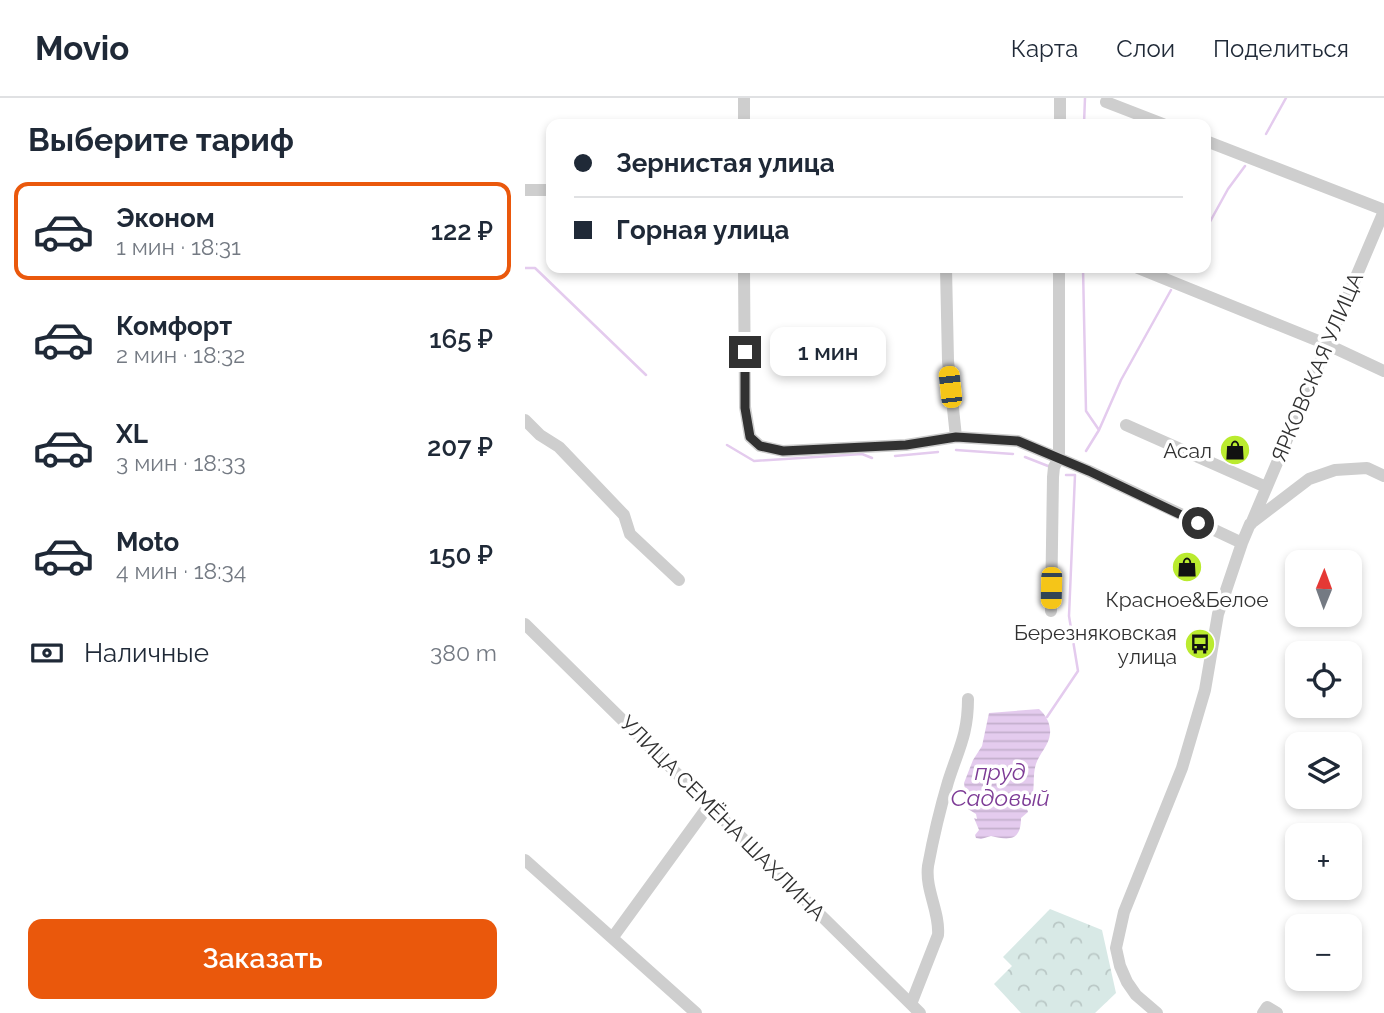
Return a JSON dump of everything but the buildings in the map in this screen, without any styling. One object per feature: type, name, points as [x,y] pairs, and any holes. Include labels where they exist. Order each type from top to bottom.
[{"type":"street","points":[[744,98],[744,119]]},
{"type":"street","points":[[1060,98],[1060,119]]},
{"type":"street","points":[[1105,102],[1150,119]]},
{"type":"street","points":[[1211,143],[1384,210]]},
{"type":"street","points":[[525,190],[546,190]]},
{"type":"street","name":"ЯРКОВСКАЯ УЛИЦА","points":[[1250,524],[1384,210]]},
{"type":"street","points":[[744,273],[745,408],[750,437],[760,446],[783,451],[906,445],[956,437],[1018,441],[1241,543]]},
{"type":"street","points":[[946,273],[948,361],[956,437]]},
{"type":"street","points":[[1051,611],[1052,477],[1059,458],[1059,273]]},
{"type":"street","points":[[1150,273],[1384,371]]},
{"type":"street","points":[[525,420],[540,435],[559,447],[615,505],[624,515],[630,534],[678,580]]},
{"type":"street","points":[[1126,425],[1266,487]]},
{"type":"street","points":[[1157,1013],[1136,995],[1127,982],[1116,948],[1124,912],[1182,768],[1205,691],[1218,614],[1241,543],[1250,524],[1309,479],[1335,470],[1367,468],[1384,476]]},
{"type":"street","name":"УЛИЦА СЕМЁНА ШАХЛИНА","points":[[525,624],[916,1008]]},
{"type":"street","points":[[916,1008],[938,935],[929,891],[928,869],[948,782],[964,740],[968,699]]},
{"type":"street","points":[[613,937],[709,805]]},
{"type":"street","points":[[525,860],[696,1013]]},
{"type":"green space","points":[[1050,909],[1102,930],[1116,993],[1095,1013],[1021,1013],[994,984],[1012,966],[1003,957]]},
{"type":"water","name":"пруд Садовый","points":[[1039,709],[1047,720],[1050,734],[1036,764],[1032,797],[1026,806],[1028,812],[1021,818],[1019,832],[1012,838],[976,838],[979,830],[974,818],[977,819],[976,814],[968,809],[964,783],[982,746],[989,713]]},
{"type":"waterway","points":[[1084,119],[1085,98]]},
{"type":"waterway","points":[[1266,134],[1286,98]]},
{"type":"waterway","points":[[1211,220],[1228,189],[1245,166]]},
{"type":"waterway","points":[[525,268],[535,268],[646,375]]},
{"type":"waterway","points":[[1083,273],[1086,411],[1099,430],[1086,451]]},
{"type":"waterway","points":[[1099,430],[1121,380],[1171,290]]},
{"type":"waterway","points":[[727,445],[754,461],[862,454],[872,458]]},
{"type":"waterway","points":[[956,450],[1013,454]]},
{"type":"waterway","points":[[895,456],[938,452]]},
{"type":"waterway","points":[[1025,457],[1048,466]]},
{"type":"waterway","points":[[1047,717],[1078,671],[1069,616],[1075,475],[1066,475]]},
{"type":"place","name":"Асал","points":[[1235,450]]},
{"type":"place","name":"Красное&Белое","points":[[1187,567]]},
{"type":"place","name":"Березняковская улица","points":[[1200,644]]},
{"type":"route","points":[[745,352],[745,408],[750,437],[760,446],[783,451],[906,445],[956,437],[1018,441],[1089,471],[1198,523]]}]
